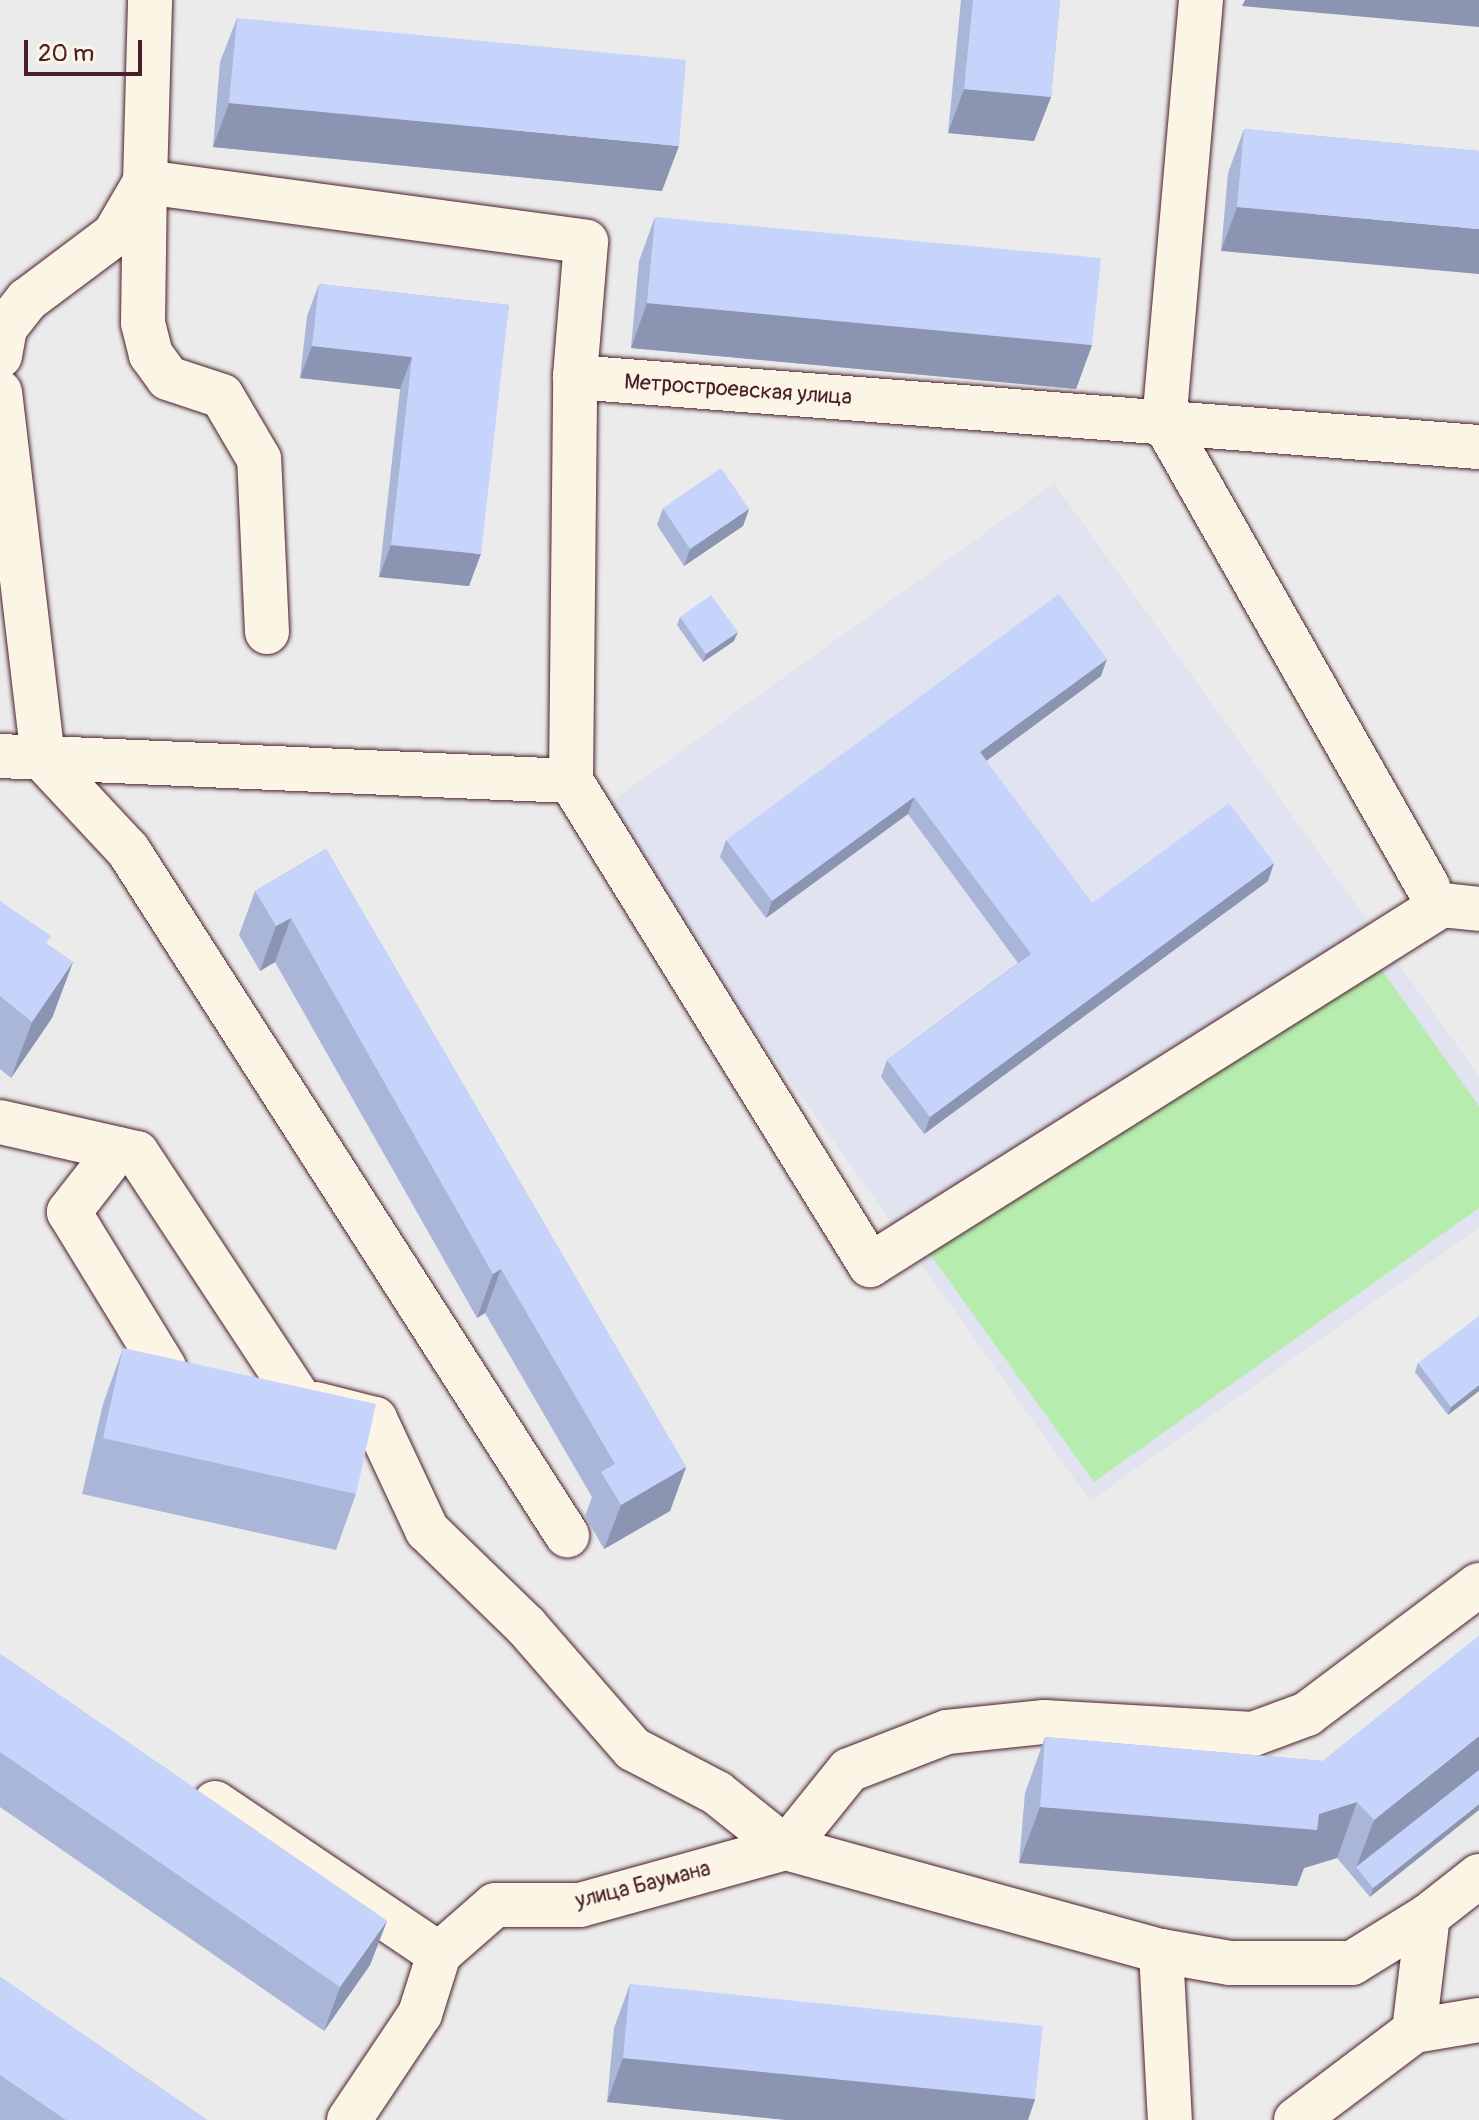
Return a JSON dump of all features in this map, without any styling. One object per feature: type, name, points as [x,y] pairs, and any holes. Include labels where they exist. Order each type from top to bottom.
[{"type":"street","points":[[150,0],[143,323],[151,355],[168,378],[222,396],[259,459],[267,632]]},
{"type":"street","points":[[1201,0],[1164,422],[1428,887]]},
{"type":"street","points":[[0,356],[5,328],[27,300],[114,235],[145,182]]},
{"type":"street","points":[[145,182],[586,242],[575,377],[571,781],[870,1265],[1442,905],[1479,909]]},
{"type":"street","name":"Метростроевская улица","points":[[575,377],[1479,447]]},
{"type":"street","points":[[0,392],[43,759],[128,850],[567,1535]]},
{"type":"street","points":[[0,756],[571,781]]},
{"type":"street","points":[[0,1122],[137,1153],[300,1400]]},
{"type":"street","points":[[118,1149],[69,1212],[150,1363],[375,1419],[427,1530],[526,1626],[633,1749],[717,1793],[786,1848],[1161,1951],[1230,1963],[1352,1963],[1428,1916],[1479,1876]]},
{"type":"street","points":[[786,1848],[849,1770],[947,1732],[1044,1722],[1253,1734],[1294,1719],[1479,1585]]},
{"type":"street","points":[[181,1780],[439,1954],[420,2014],[349,2120]]},
{"type":"street","name":"улица Баумана","points":[[439,1954],[495,1905],[580,1905],[786,1848]]},
{"type":"street","points":[[1414,2031],[1428,1916]]},
{"type":"street","points":[[1161,1951],[1170,2120]]},
{"type":"street","points":[[1318,2113],[1414,2031],[1479,2020]]},
{"type":"shaded area","points":[[1054,483],[1479,1076],[1479,1228],[1090,1501],[598,811]]},
{"type":"green space","points":[[1361,941],[1479,1106],[1479,1208],[1094,1482],[927,1250]]},
{"type":"building","points":[[973,0],[1060,0],[1051,97],[964,89]]},
{"type":"building","points":[[237,18],[686,60],[679,146],[229,103]]},
{"type":"building","points":[[1244,129],[1479,151],[1479,229],[1237,207]]},
{"type":"building","points":[[655,217],[1101,258],[1092,345],[647,303]]},
{"type":"building","points":[[319,284],[509,305],[481,554],[391,545],[412,357],[312,346]]},
{"type":"building","points":[[721,468],[749,509],[690,549],[663,508]]},
{"type":"building","points":[[1059,594],[1107,659],[980,752],[1092,903],[1229,803],[1274,863],[930,1117],[887,1060],[1031,954],[914,797],[772,901],[726,840]]},
{"type":"building","points":[[711,595],[738,632],[706,654],[680,617]]},
{"type":"building","points":[[326,849],[686,1467],[621,1505],[601,1472],[615,1464],[501,1269],[493,1274],[291,918],[276,926],[255,891]]},
{"type":"building","points":[[0,901],[51,936],[46,944],[73,962],[32,1022],[0,996]]},
{"type":"building","points":[[1479,1316],[1479,1385],[1451,1407],[1418,1363]]},
{"type":"building","points":[[123,1348],[376,1404],[356,1494],[103,1438]]},
{"type":"building","points":[[1479,1636],[1479,1736],[1374,1820],[1357,1802],[1319,1814],[1317,1830],[1040,1807],[1045,1737],[1323,1761]]},
{"type":"building","points":[[0,1654],[387,1921],[340,1987],[0,1752]]},
{"type":"building","points":[[1479,1770],[1479,1804],[1373,1888],[1356,1867]]},
{"type":"building","points":[[0,1977],[207,2120],[66,2120],[0,2075]]},
{"type":"building","points":[[630,1984],[1043,2026],[1035,2099],[623,2058]]}]
